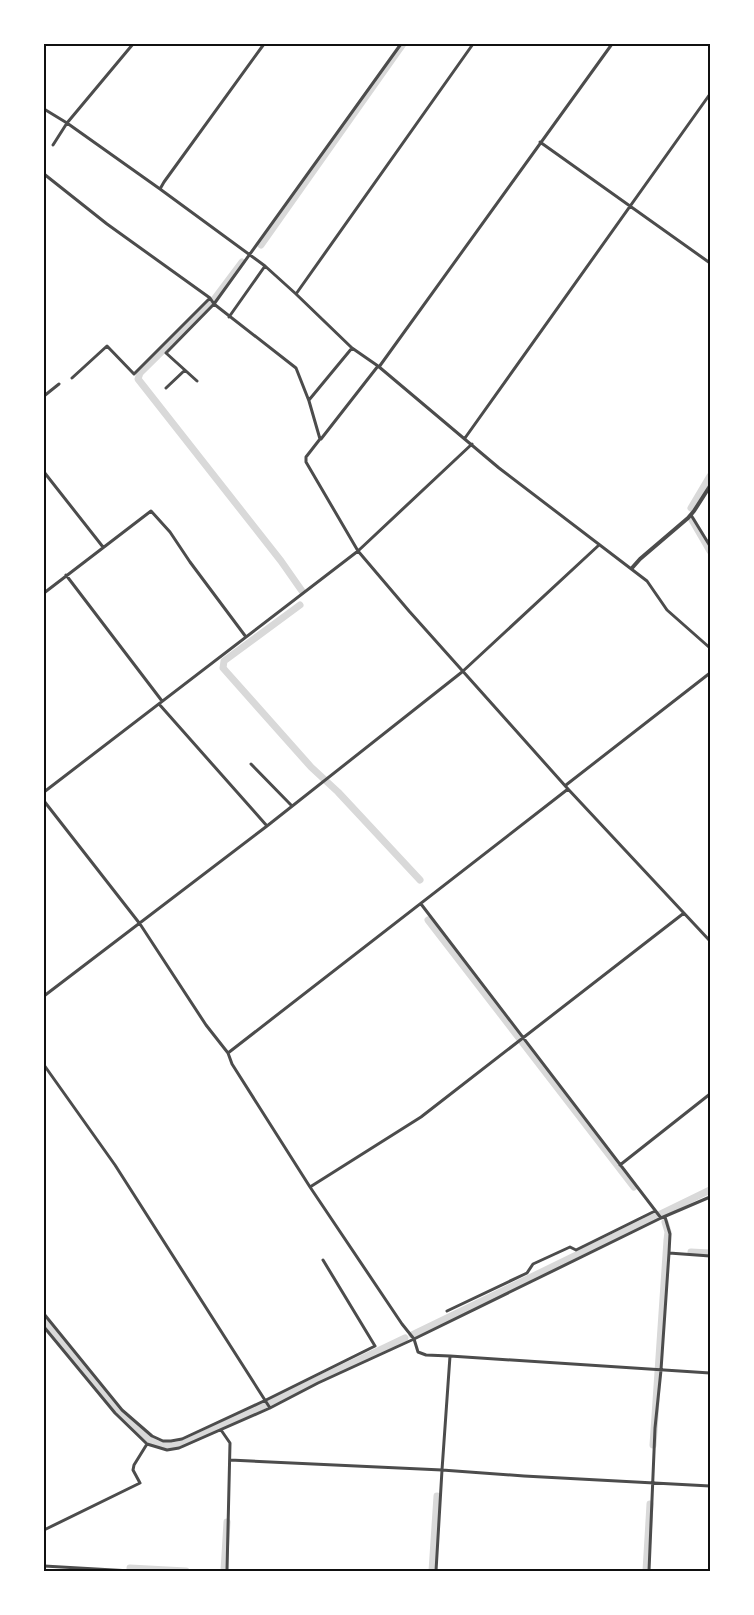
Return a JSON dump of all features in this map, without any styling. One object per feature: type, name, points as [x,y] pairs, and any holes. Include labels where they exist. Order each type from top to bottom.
[{"type":"street","points":[[53,145],[67,123],[133,44]]},
{"type":"street","points":[[160,189],[264,44]]},
{"type":"street","points":[[197,381],[166,353],[214,304],[401,44]]},
{"type":"street","points":[[296,294],[473,44]]},
{"type":"street","points":[[612,44],[378,366],[306,457],[306,462],[358,551],[408,612],[567,787],[710,940]]},
{"type":"street","points":[[465,438],[710,94]]},
{"type":"street","points":[[44,109],[67,123],[160,189],[265,266],[352,348],[378,366],[499,468],[632,568],[647,581],[667,610],[710,648]]},
{"type":"street","points":[[540,142],[710,263]]},
{"type":"street","points":[[44,175],[210,298],[229,317],[248,329],[296,368],[309,401],[320,439]]},
{"type":"street","points":[[229,317],[265,266]]},
{"type":"street","points":[[72,378],[107,346],[134,374],[210,298]]},
{"type":"street","points":[[309,401],[352,348]]},
{"type":"street","points":[[166,388],[185,370]]},
{"type":"street","points":[[44,396],[59,384]]},
{"type":"street","points":[[44,792],[358,551],[472,444]]},
{"type":"street","points":[[44,472],[103,547]]},
{"type":"street","points":[[632,568],[640,558],[691,515],[710,486]]},
{"type":"street","points":[[44,593],[151,511],[170,532],[246,637]]},
{"type":"street","points":[[691,515],[710,546]]},
{"type":"street","points":[[44,996],[140,924],[462,672],[599,545]]},
{"type":"street","points":[[66,575],[161,702],[266,826]]},
{"type":"street","points":[[228,1053],[421,904],[710,673]]},
{"type":"street","points":[[250,764],[292,806]]},
{"type":"street","points":[[44,800],[140,924],[206,1025],[228,1053],[232,1064],[310,1187],[414,1339],[418,1352],[426,1355],[710,1373]]},
{"type":"street","points":[[421,904],[521,1040],[655,1211],[663,1218],[670,1234],[655,1428],[648,1571]]},
{"type":"street","points":[[310,1187],[421,1117],[684,913]]},
{"type":"street","points":[[44,1065],[115,1165],[270,1408]]},
{"type":"street","points":[[620,1165],[710,1094]]},
{"type":"street","points":[[44,1326],[115,1414],[147,1444],[167,1450],[179,1448],[270,1408],[318,1383],[710,1197]]},
{"type":"street","points":[[447,1311],[527,1273],[532,1264],[570,1247],[576,1250],[655,1211]]},
{"type":"street","points":[[669,1254],[710,1256]]},
{"type":"street","points":[[44,1314],[122,1410],[152,1436],[163,1442],[182,1439],[375,1346],[323,1260]]},
{"type":"street","points":[[436,1571],[450,1356]]},
{"type":"street","points":[[220,1430],[230,1443],[227,1571]]},
{"type":"street","points":[[155,1447],[162,1447],[163,1442]]},
{"type":"street","points":[[44,1530],[140,1483],[133,1470],[147,1444]]},
{"type":"street","points":[[230,1460],[710,1486]]},
{"type":"street","points":[[44,1566],[131,1571]]},
{"type":"waterway","points":[[261,245],[403,44]]},
{"type":"waterway","points":[[242,262],[212,302],[140,373],[138,379],[281,561],[302,591]]},
{"type":"waterway","points":[[691,508],[710,476]]},
{"type":"waterway","points":[[692,520],[710,551]]},
{"type":"waterway","points":[[300,605],[224,661],[223,668],[311,767],[338,792],[420,880]]},
{"type":"waterway","points":[[428,920],[634,1187]]},
{"type":"waterway","points":[[412,1335],[710,1190]]},
{"type":"waterway","points":[[653,1445],[668,1232],[665,1222]]},
{"type":"waterway","points":[[691,1252],[710,1253]]},
{"type":"waterway","points":[[44,1322],[117,1412],[151,1441],[157,1444],[173,1446],[183,1444],[405,1338]]},
{"type":"waterway","points":[[432,1571],[437,1496]]},
{"type":"waterway","points":[[646,1571],[650,1504]]},
{"type":"waterway","points":[[224,1571],[227,1522]]},
{"type":"waterway","points":[[130,1568],[186,1571]]}]
